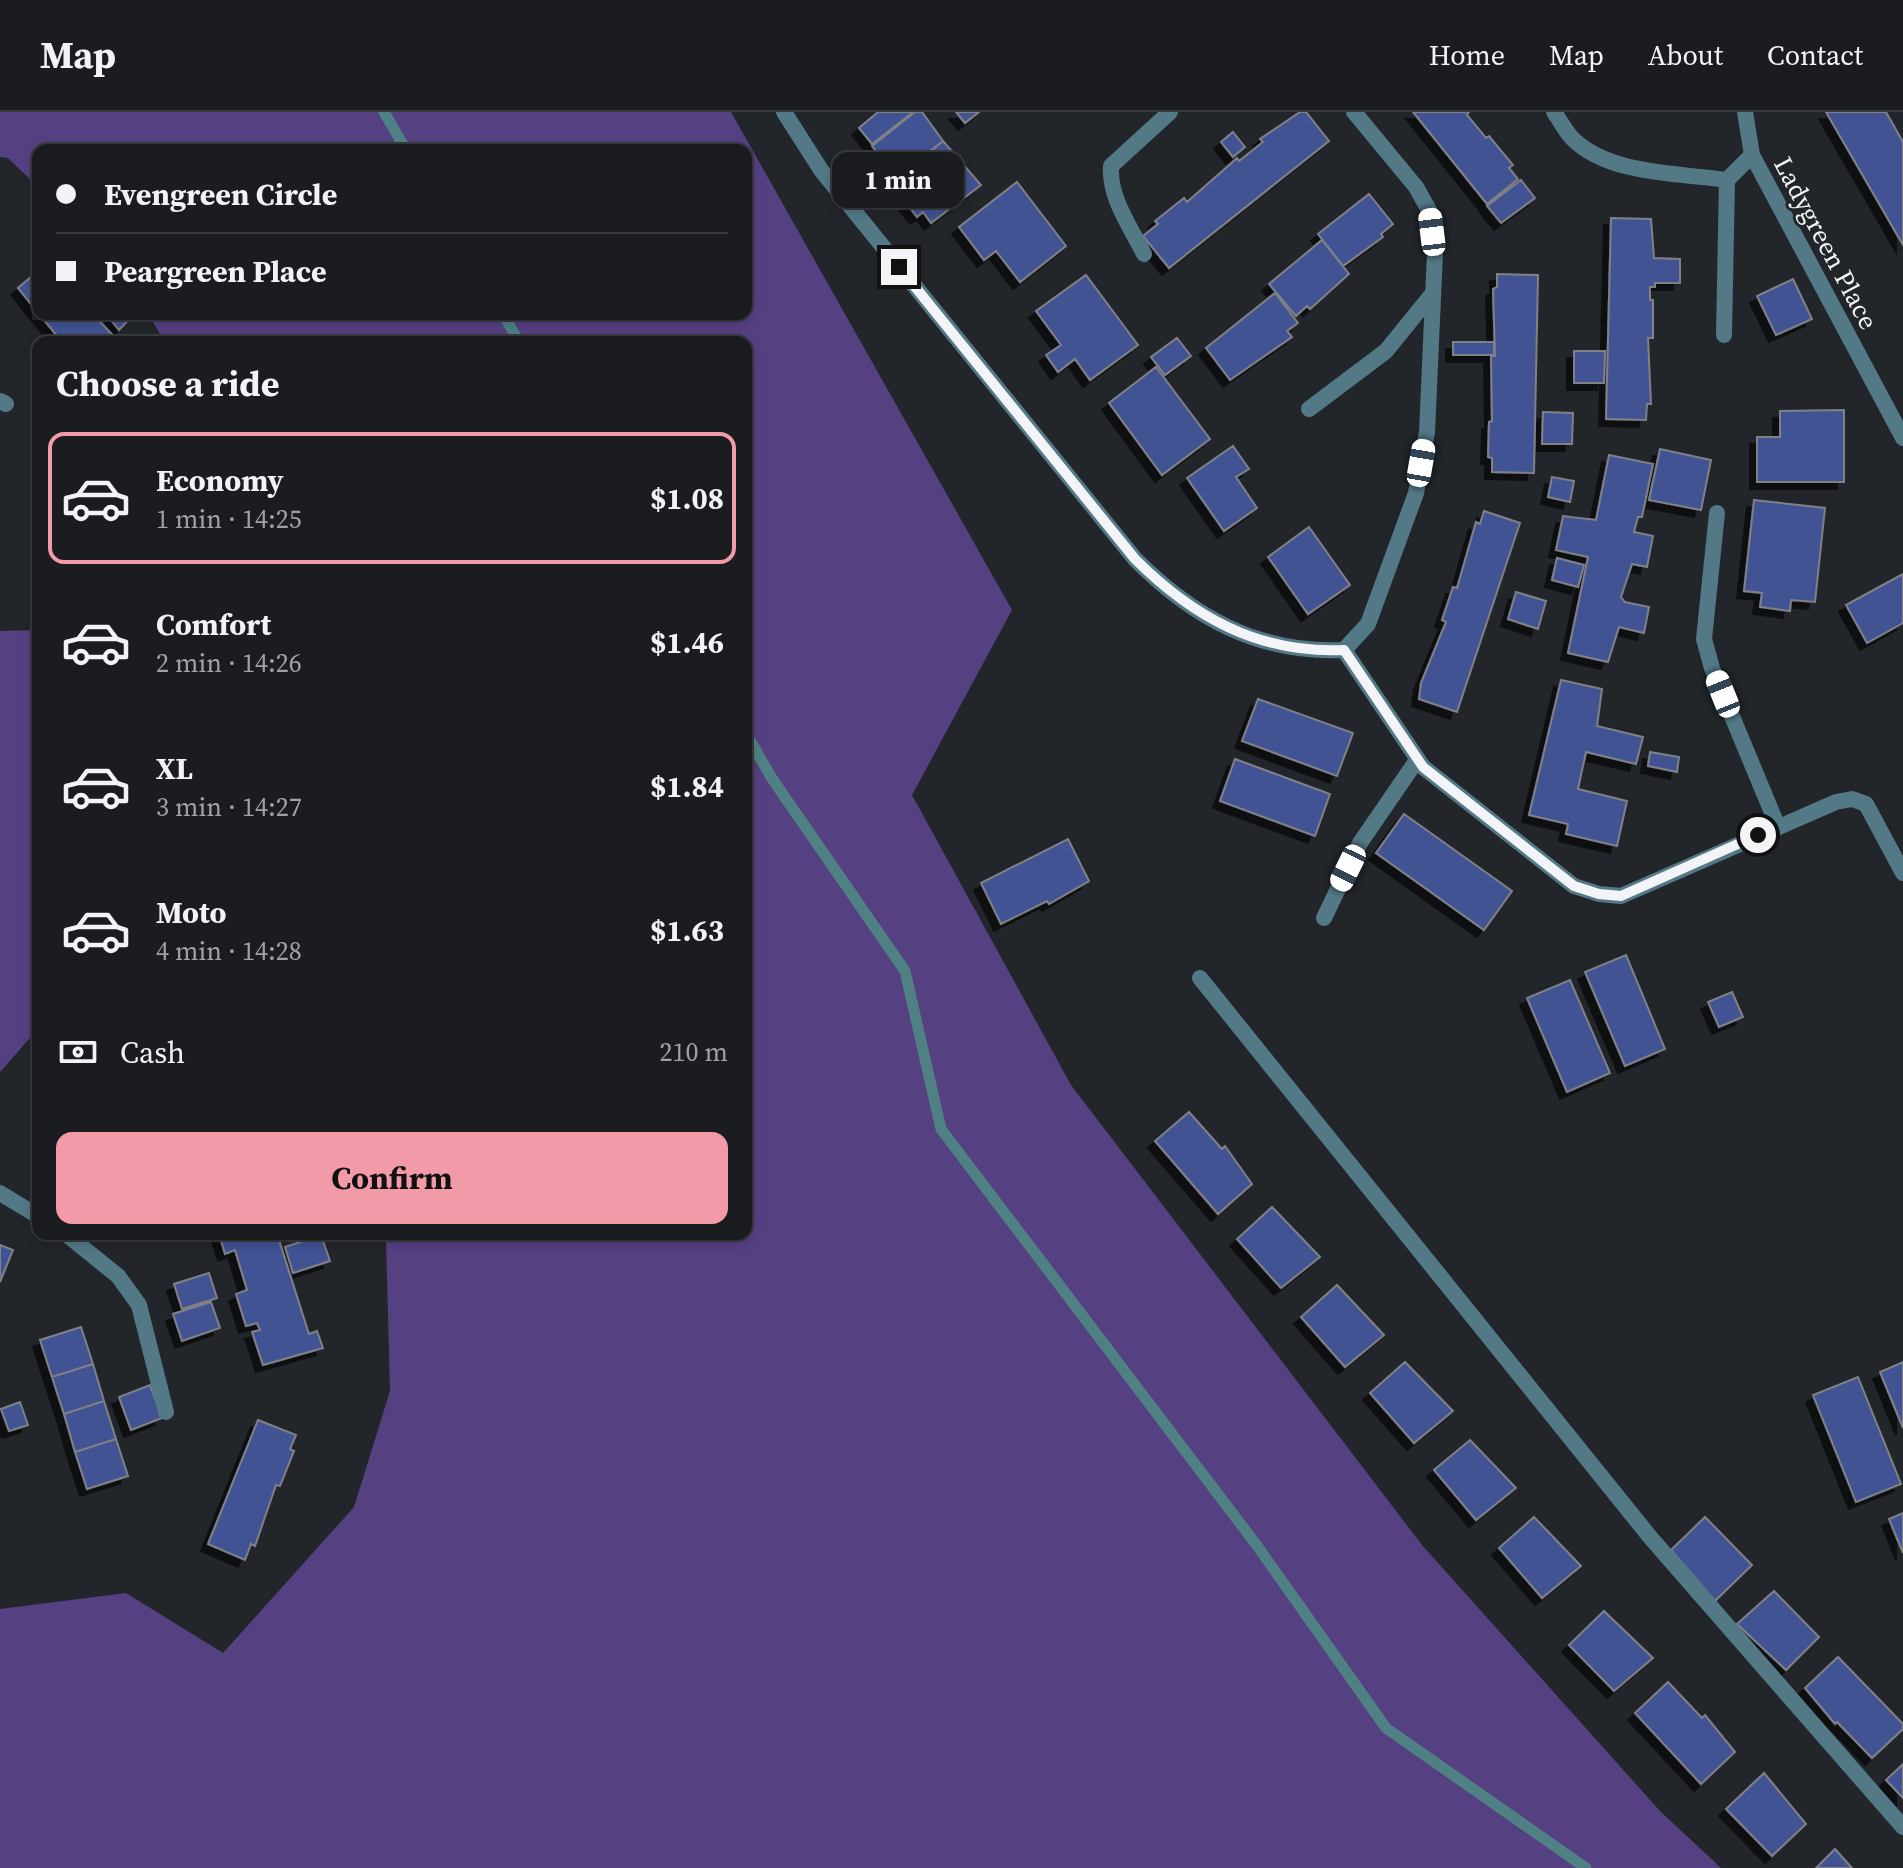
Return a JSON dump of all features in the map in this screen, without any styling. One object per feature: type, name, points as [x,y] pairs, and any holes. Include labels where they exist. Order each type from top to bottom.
[{"type":"street","points":[[784,112],[821,170],[1135,559],[1171,595],[1230,629],[1266,642],[1315,651],[1344,650],[1368,624],[1416,493],[1427,432],[1435,253],[1430,212],[1416,187],[1354,112]]},
{"type":"street","points":[[1144,254],[1116,201],[1110,181],[1111,166],[1170,112]]},
{"type":"street","points":[[1554,112],[1572,138],[1600,157],[1636,167],[1727,180],[1724,335]]},
{"type":"street","name":"Ladygreen Place","points":[[1745,112],[1752,155],[1903,438]]},
{"type":"street","name":"Ladygreen Place","points":[[1727,180],[1752,155]]},
{"type":"street","points":[[1309,409],[1386,351],[1433,293]]},
{"type":"street","points":[[1717,513],[1704,639],[1712,668],[1778,827]]},
{"type":"street","points":[[1344,650],[1417,760],[1539,862],[1574,886],[1599,894],[1621,896],[1836,802],[1852,799],[1866,804],[1903,873]]},
{"type":"street","points":[[1324,918],[1360,843],[1417,760]]},
{"type":"street","points":[[1200,978],[1641,1525],[1903,1827]]},
{"type":"street","points":[[0,1193],[32,1212]]},
{"type":"street","points":[[73,1240],[118,1276],[139,1305],[166,1412]]},
{"type":"shaded area","points":[[0,112],[731,112],[749,144],[32,144],[32,181],[8,158],[0,157]]},
{"type":"shaded area","points":[[752,149],[1012,610],[912,795],[1071,1085],[1422,1545],[1660,1811],[1721,1868],[0,1868],[0,1609],[126,1593],[223,1653],[354,1507],[390,1391],[386,1240],[752,1240],[752,336],[161,336],[152,320],[752,320]]},
{"type":"shaded area","points":[[32,630],[32,1036],[0,1072],[0,631]]},
{"type":"building","points":[[878,112],[912,113],[872,144],[859,128]]},
{"type":"building","points":[[915,112],[922,112],[943,141],[896,177],[872,146]]},
{"type":"building","points":[[956,112],[979,112],[965,123]]},
{"type":"building","points":[[1300,112],[1306,112],[1329,141],[1169,268],[1143,236],[1158,224],[1155,221],[1184,198],[1187,202],[1237,158],[1239,161],[1263,142],[1260,139]]},
{"type":"building","points":[[1413,112],[1469,112],[1467,115],[1486,138],[1489,136],[1513,165],[1509,168],[1518,179],[1487,204]]},
{"type":"building","points":[[1826,112],[1886,112],[1903,142],[1903,245]]},
{"type":"building","points":[[1233,132],[1245,147],[1233,157],[1221,142]]},
{"type":"building","points":[[943,141],[981,185],[931,223],[923,212],[917,217],[892,184]]},
{"type":"building","points":[[1521,180],[1535,198],[1501,223],[1487,206]]},
{"type":"building","points":[[1017,182],[1066,246],[1020,282],[996,251],[984,260],[959,227]]},
{"type":"building","points":[[1369,194],[1393,224],[1381,234],[1383,237],[1343,266],[1318,234]]},
{"type":"building","points":[[1611,218],[1651,219],[1654,258],[1680,259],[1680,283],[1655,283],[1655,287],[1650,287],[1653,338],[1648,338],[1651,404],[1647,404],[1646,420],[1606,419]]},
{"type":"building","points":[[1322,240],[1349,274],[1310,309],[1307,306],[1296,316],[1269,284]]},
{"type":"building","points":[[1497,274],[1538,275],[1534,473],[1492,472],[1492,458],[1488,457],[1489,422],[1492,421],[1491,356],[1495,356],[1493,289],[1497,287]]},
{"type":"building","points":[[1086,275],[1138,345],[1090,380],[1075,359],[1058,372],[1046,355],[1061,345],[1036,311]]},
{"type":"building","points":[[32,276],[32,306],[18,288]]},
{"type":"building","points":[[1793,279],[1812,319],[1776,335],[1757,296]]},
{"type":"building","points":[[1275,293],[1298,323],[1287,331],[1292,337],[1230,380],[1206,348]]},
{"type":"building","points":[[44,320],[99,320],[113,336],[57,336]]},
{"type":"building","points":[[111,320],[128,320],[119,330]]},
{"type":"building","points":[[1177,338],[1191,356],[1165,375],[1151,357]]},
{"type":"building","points":[[1453,342],[1494,342],[1494,355],[1453,355]]},
{"type":"building","points":[[1574,351],[1605,351],[1604,383],[1574,383]]},
{"type":"building","points":[[1156,367],[1210,439],[1162,475],[1109,403]]},
{"type":"building","points":[[1844,410],[1844,482],[1757,482],[1757,437],[1780,437],[1780,411]]},
{"type":"building","points":[[1543,412],[1573,413],[1572,444],[1542,444]]},
{"type":"building","points":[[1233,446],[1249,469],[1236,477],[1257,508],[1224,531],[1187,478]]},
{"type":"building","points":[[1660,449],[1711,460],[1701,510],[1649,500]]},
{"type":"building","points":[[1609,455],[1653,464],[1642,517],[1638,517],[1634,532],[1653,536],[1647,567],[1632,564],[1621,597],[1625,602],[1649,607],[1644,633],[1619,627],[1608,662],[1568,653],[1588,557],[1556,550],[1563,516],[1596,520]]},
{"type":"building","points":[[1552,477],[1574,481],[1570,502],[1548,497]]},
{"type":"building","points":[[1754,500],[1825,508],[1815,602],[1791,600],[1790,611],[1760,607],[1762,593],[1744,591]]},
{"type":"building","points":[[1484,511],[1520,523],[1457,712],[1419,699],[1421,683],[1446,622],[1442,620],[1453,587],[1457,588],[1476,522],[1480,524]]},
{"type":"building","points":[[1309,527],[1350,585],[1308,614],[1268,557]]},
{"type":"building","points":[[1557,558],[1584,565],[1578,587],[1552,580]]},
{"type":"building","points":[[1903,574],[1903,623],[1867,643],[1846,605]]},
{"type":"building","points":[[1516,592],[1546,601],[1538,629],[1508,619]]},
{"type":"building","points":[[1561,680],[1602,689],[1597,726],[1643,737],[1636,764],[1586,752],[1578,789],[1627,801],[1617,846],[1566,834],[1568,824],[1529,815]]},
{"type":"building","points":[[1258,699],[1353,733],[1337,776],[1242,741]]},
{"type":"building","points":[[1650,752],[1679,757],[1677,772],[1648,766]]},
{"type":"building","points":[[1235,759],[1330,794],[1315,836],[1220,801]]},
{"type":"building","points":[[1404,814],[1512,891],[1484,930],[1376,853]]},
{"type":"building","points":[[1068,839],[1089,881],[1049,904],[1047,901],[1001,924],[981,883]]},
{"type":"building","points":[[1626,955],[1665,1049],[1625,1066],[1585,972]]},
{"type":"building","points":[[1570,980],[1610,1073],[1567,1092],[1527,998]]},
{"type":"building","points":[[1732,992],[1743,1017],[1719,1027],[1708,1002]]},
{"type":"building","points":[[1189,1112],[1222,1149],[1225,1146],[1252,1184],[1218,1214],[1155,1141]]},
{"type":"building","points":[[1272,1207],[1320,1257],[1281,1288],[1237,1239]]},
{"type":"building","points":[[221,1240],[279,1240],[309,1334],[317,1331],[323,1348],[263,1365],[252,1332],[260,1330],[257,1323],[246,1326],[236,1294],[247,1290],[235,1250],[225,1254]]},
{"type":"building","points":[[306,1240],[323,1240],[330,1261],[293,1273],[285,1247]]},
{"type":"building","points":[[0,1245],[13,1250],[0,1282]]},
{"type":"building","points":[[209,1273],[217,1298],[182,1309],[174,1284]]},
{"type":"building","points":[[1337,1285],[1384,1335],[1345,1367],[1301,1317]]},
{"type":"building","points":[[211,1302],[220,1328],[182,1341],[173,1314]]},
{"type":"building","points":[[81,1327],[93,1364],[52,1377],[40,1340]]},
{"type":"building","points":[[1405,1362],[1453,1411],[1414,1443],[1370,1393]]},
{"type":"building","points":[[1903,1362],[1903,1428],[1880,1372]]},
{"type":"building","points":[[93,1364],[104,1401],[64,1414],[52,1377]]},
{"type":"building","points":[[1858,1377],[1901,1484],[1856,1502],[1813,1395]]},
{"type":"building","points":[[150,1385],[162,1418],[131,1430],[119,1397]]},
{"type":"building","points":[[104,1401],[116,1439],[75,1452],[64,1414]]},
{"type":"building","points":[[20,1402],[28,1425],[9,1431],[1,1409]]},
{"type":"building","points":[[258,1420],[296,1435],[290,1449],[294,1451],[280,1486],[276,1485],[255,1546],[251,1544],[245,1560],[208,1544]]},
{"type":"building","points":[[116,1439],[128,1476],[87,1489],[75,1452]]},
{"type":"building","points":[[1470,1440],[1516,1488],[1476,1520],[1434,1470]]},
{"type":"building","points":[[1903,1513],[1903,1553],[1889,1519]]},
{"type":"building","points":[[1534,1517],[1581,1566],[1542,1598],[1499,1548]]},
{"type":"building","points":[[1705,1517],[1752,1565],[1715,1601],[1671,1550]]},
{"type":"building","points":[[1774,1591],[1819,1637],[1786,1670],[1737,1624]]},
{"type":"building","points":[[1604,1611],[1653,1658],[1614,1691],[1569,1645]]},
{"type":"building","points":[[1838,1657],[1903,1724],[1903,1729],[1872,1758],[1837,1722],[1835,1724],[1805,1688]]},
{"type":"building","points":[[1668,1682],[1702,1718],[1705,1715],[1735,1752],[1701,1784],[1635,1713]]},
{"type":"building","points":[[1903,1764],[1903,1798],[1886,1780]]},
{"type":"building","points":[[1764,1773],[1806,1824],[1772,1856],[1726,1809]]},
{"type":"building","points":[[1835,1849],[1852,1868],[1816,1868]]},
{"type":"waterway","points":[[384,112],[403,144]]},
{"type":"waterway","points":[[506,320],[516,336]]},
{"type":"waterway","points":[[752,744],[771,777],[905,971],[941,1129],[1258,1547],[1386,1728],[1586,1868]]},
{"type":"route","points":[[899,267],[1135,559],[1171,595],[1230,629],[1266,642],[1315,651],[1344,650],[1405,745],[1423,767],[1539,862],[1574,886],[1599,894],[1621,896],[1758,835]]}]
